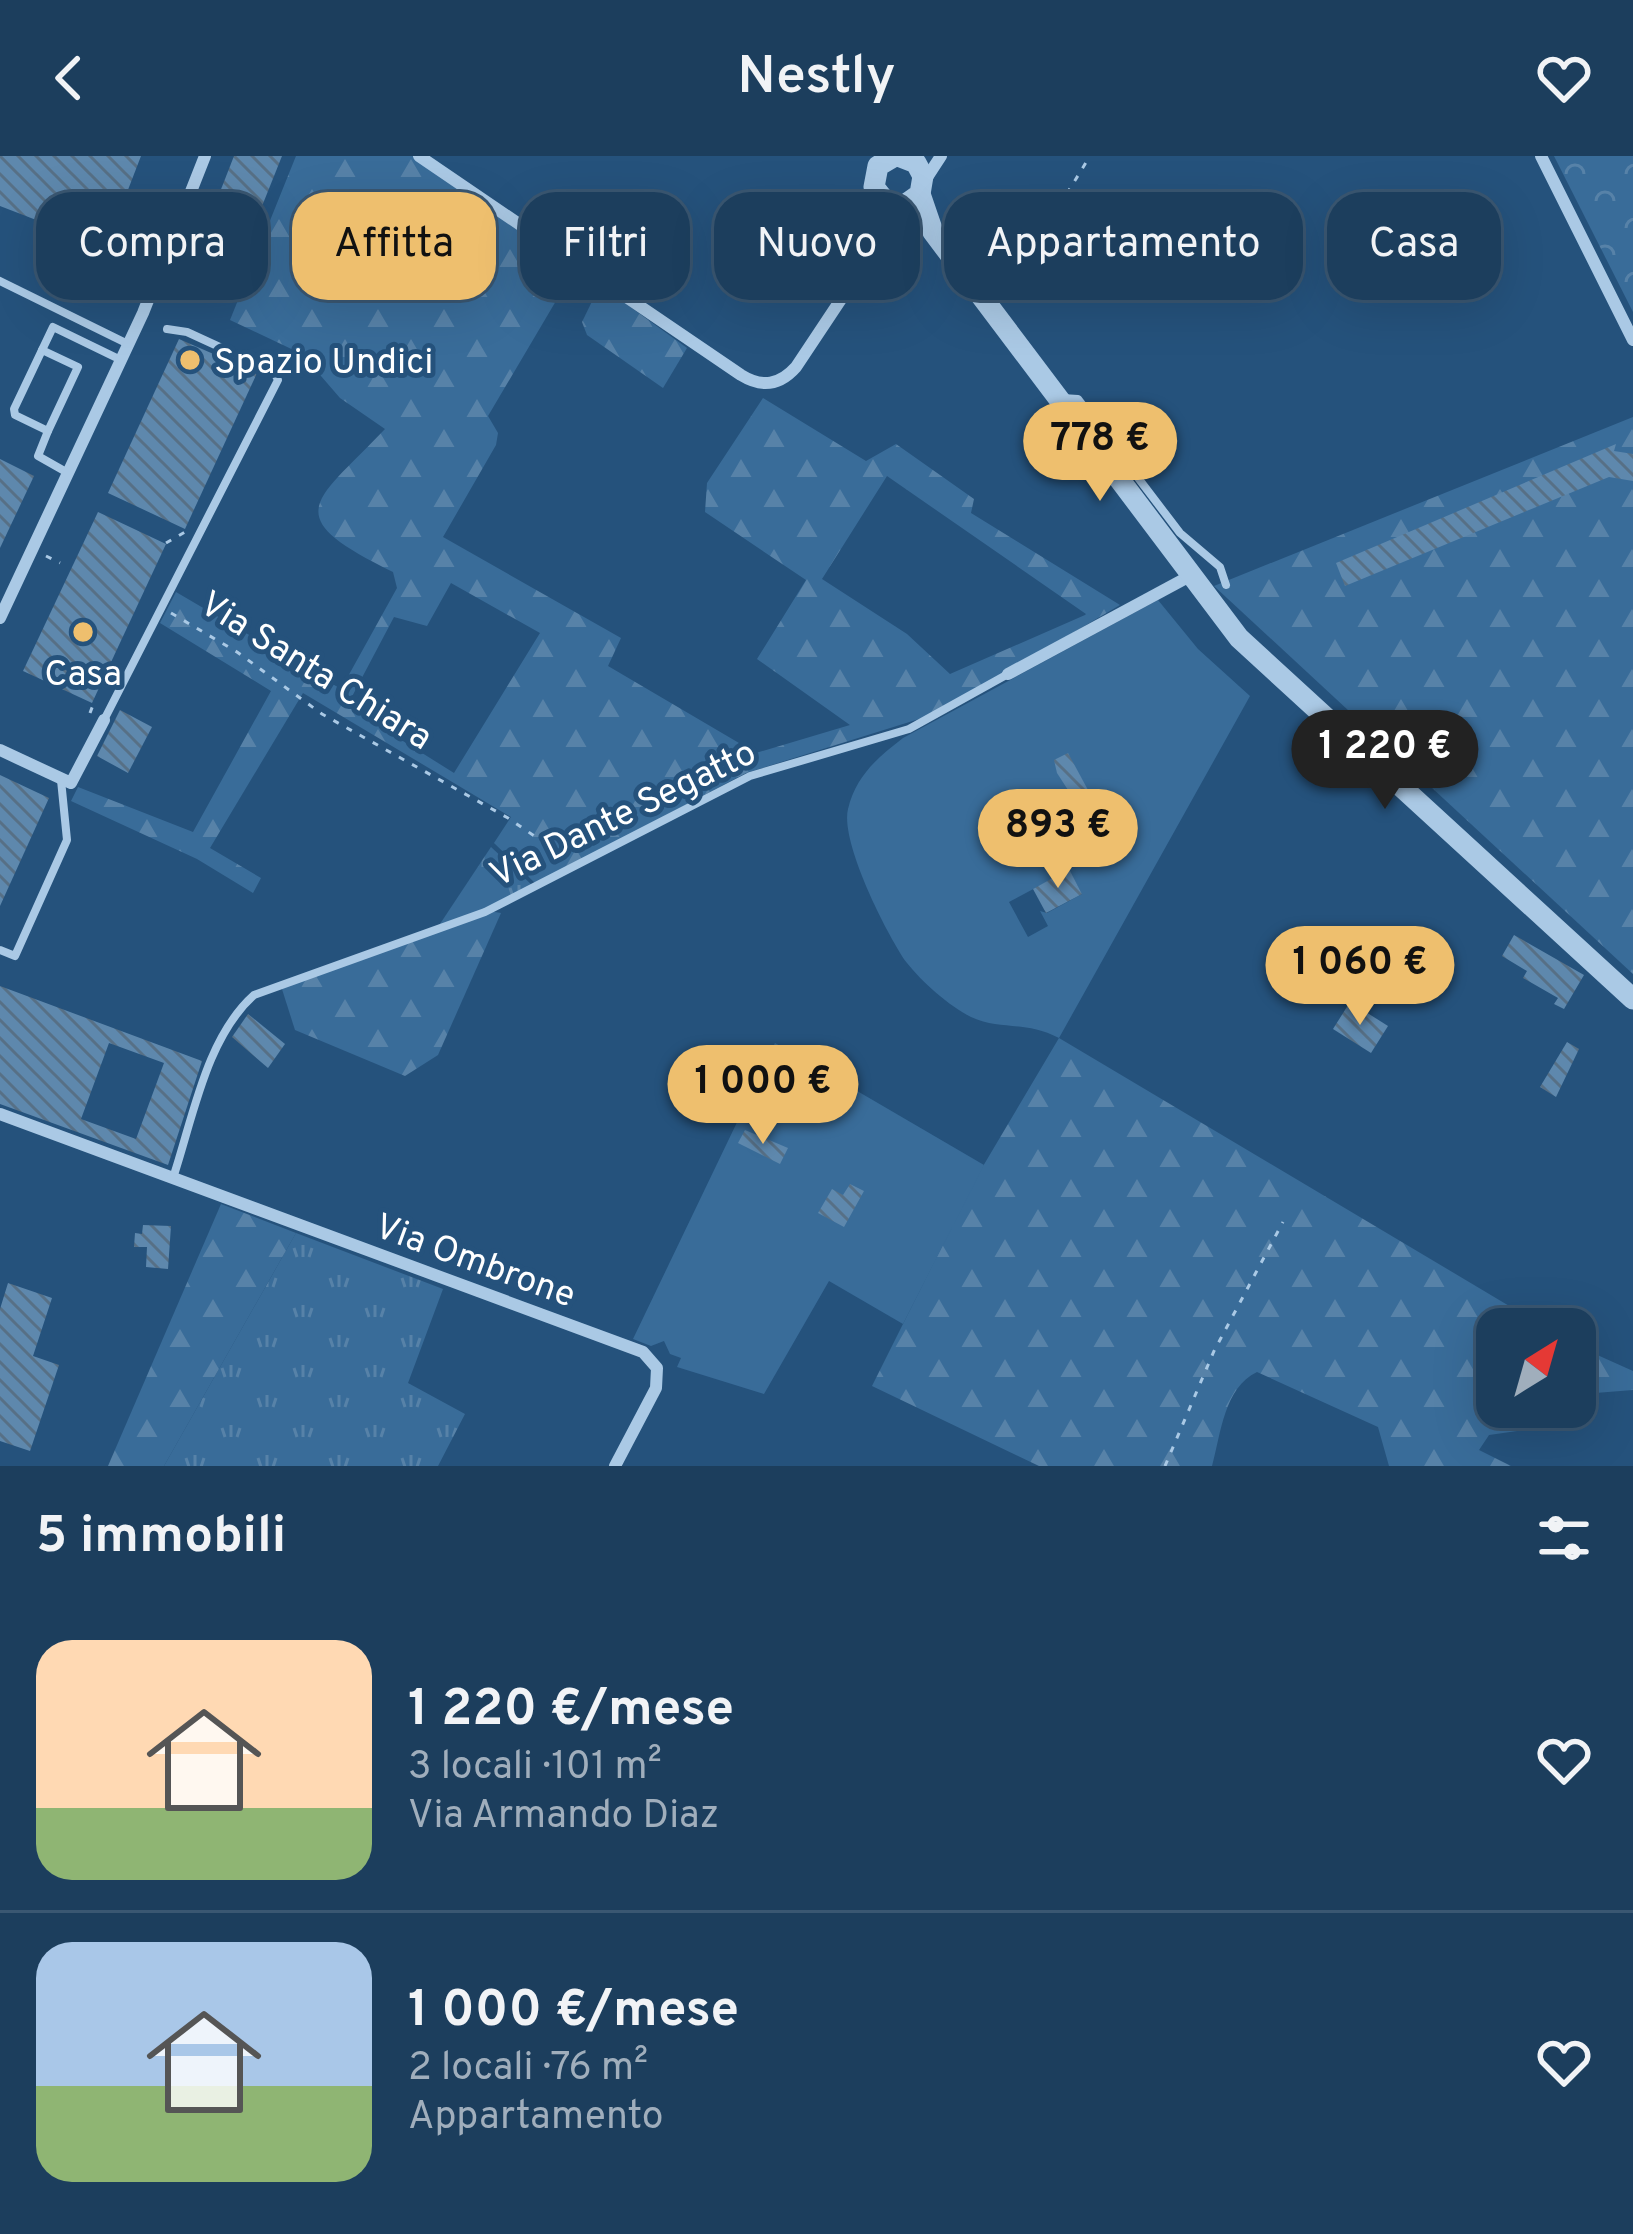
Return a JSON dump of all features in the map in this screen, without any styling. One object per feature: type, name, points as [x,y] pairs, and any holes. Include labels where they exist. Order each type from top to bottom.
[{"type":"street","points":[[0,618],[121,360],[206,156]]},
{"type":"street","points":[[419,156],[752,381],[777,382],[793,371],[839,300]]},
{"type":"street","points":[[873,170],[900,156],[916,163],[915,192]]},
{"type":"street","points":[[916,192],[941,156]]},
{"type":"street","points":[[1541,156],[1633,340]]},
{"type":"street","points":[[920,205],[933,232],[1190,576],[1257,658],[1633,999]]},
{"type":"street","name":"Via Dante Segatto","points":[[1008,674],[1190,576]]},
{"type":"street","name":"Via Santa Chiara","points":[[61,778],[71,783],[104,720]]},
{"type":"street","points":[[0,750],[61,778]]},
{"type":"street","points":[[0,1114],[170,1178]]},
{"type":"street","name":"Via Ombrone","points":[[170,1178],[643,1352],[657,1368],[656,1388],[615,1466]]},
{"type":"lane","points":[[0,281],[128,344]]},
{"type":"lane","points":[[47,431],[14,413],[53,327],[121,360]]},
{"type":"lane","points":[[159,606],[278,380],[274,372],[187,332],[166,329]]},
{"type":"lane","points":[[43,350],[77,368],[38,455],[68,473]]},
{"type":"lane","points":[[1056,397],[1078,399],[1180,533],[1220,567],[1226,585]]},
{"type":"lane","name":"Via Santa Chiara","points":[[104,720],[159,606]]},
{"type":"lane","name":"Via Dante Segatto","points":[[170,1178],[218,1044],[237,1011],[254,995],[485,912],[750,776],[908,729],[1008,674]]},
{"type":"lane","points":[[0,950],[15,956],[67,840],[61,778]]},
{"type":"path","points":[[1068,192],[1090,156]]},
{"type":"path","points":[[166,542],[185,531]]},
{"type":"path","points":[[46,556],[60,563]]},
{"type":"path","name":"Via Santa Chiara","points":[[159,606],[237,652],[322,714],[508,818],[556,851]]},
{"type":"path","points":[[89,713],[93,705]]},
{"type":"path","points":[[1165,1466],[1214,1351],[1282,1222]]},
{"type":"green space","points":[[296,156],[413,156],[466,192],[292,192],[292,300],[496,300],[496,213],[520,229],[520,300],[557,300],[488,416],[498,433],[496,445],[443,537],[621,638],[608,666],[756,753],[850,725],[757,659],[806,580],[705,512],[707,483],[763,398],[866,461],[896,444],[974,499],[971,513],[1120,605],[935,714],[746,773],[536,884],[494,843],[511,817],[303,693],[210,848],[261,878],[253,893],[197,859],[71,801],[78,787],[193,832],[271,691],[160,623],[176,592],[341,689],[397,588],[393,572],[333,536],[321,521],[319,507],[340,475],[385,429],[340,398],[302,354],[230,320],[238,300],[268,300],[268,226]],"holes":[[[887,476],[1086,614],[950,674],[907,634],[822,579]],[[451,583],[540,633],[454,773],[347,706],[394,617],[427,626]]]},
{"type":"green space","points":[[1554,156],[1633,156],[1633,312]]},
{"type":"green space","points":[[593,300],[621,300],[687,348],[663,388],[587,335],[582,322]]},
{"type":"green space","points":[[1633,417],[1633,974],[1214,586]]},
{"type":"green space","points":[[1158,600],[1198,649],[1250,696],[1059,1038],[1035,1029],[982,1021],[963,1012],[913,970],[888,932],[858,865],[847,824],[848,809],[869,769],[903,738]],"holes":[[[1069,870],[1082,894],[1047,913],[1040,911],[1048,926],[1028,937],[1009,902]]]},
{"type":"green space","points":[[491,847],[533,886],[485,912],[436,930]]},
{"type":"green space","points":[[489,911],[501,913],[438,1055],[405,1076],[295,1030],[281,986]]},
{"type":"green space","points":[[1059,1038],[1513,1308],[1476,1308],[1476,1428],[1523,1428],[1489,1435],[1479,1450],[1511,1466],[1389,1466],[1378,1427],[1257,1372],[1231,1400],[1212,1466],[1039,1466],[872,1386],[976,1178]]},
{"type":"green space","points":[[775,1043],[984,1165],[903,1324],[829,1281],[764,1394],[677,1367],[681,1358],[670,1354],[664,1341],[651,1346],[633,1339]]},
{"type":"green space","points":[[221,1204],[296,1233],[164,1466],[108,1466]]},
{"type":"green space","points":[[296,1233],[443,1289],[408,1383],[465,1414],[438,1466],[164,1466]]},
{"type":"green space","points":[[1596,1354],[1633,1371],[1633,1390],[1596,1393]]},
{"type":"building","points":[[0,156],[141,156],[127,192],[36,192],[36,220],[0,206]]},
{"type":"building","points":[[234,156],[282,156],[268,192],[220,192]]},
{"type":"building","points":[[179,339],[257,373],[185,529],[108,493]]},
{"type":"building","points":[[1616,444],[1614,451],[1633,454],[1633,481],[1609,477],[1345,586],[1336,563]]},
{"type":"building","points":[[0,459],[34,476],[0,548]]},
{"type":"building","points":[[98,512],[166,544],[92,703],[23,671]]},
{"type":"building","points":[[120,710],[152,727],[128,773],[97,756]]},
{"type":"building","points":[[1068,753],[1095,803],[1081,810],[1054,760]]},
{"type":"building","points":[[0,775],[49,798],[0,906]]},
{"type":"building","points":[[1069,869],[1082,894],[1046,913],[1033,889]]},
{"type":"building","points":[[1514,935],[1584,975],[1564,1009],[1554,1004],[1558,998],[1523,978],[1527,971],[1502,956]]},
{"type":"building","points":[[0,986],[202,1061],[168,1165],[0,1104]],"holes":[[[109,1043],[164,1063],[136,1139],[81,1119]]]},
{"type":"building","points":[[1350,1002],[1388,1026],[1371,1053],[1333,1029]]},
{"type":"building","points":[[248,1014],[285,1044],[268,1068],[232,1037]]},
{"type":"building","points":[[1567,1042],[1579,1049],[1556,1097],[1540,1087]]},
{"type":"building","points":[[745,1130],[788,1148],[780,1164],[738,1143]]},
{"type":"building","points":[[850,1184],[864,1191],[844,1227],[818,1213],[832,1189],[843,1195]]},
{"type":"building","points":[[143,1225],[171,1226],[168,1269],[146,1267],[147,1247],[134,1247],[135,1233],[142,1234]]},
{"type":"building","points":[[8,1283],[52,1298],[33,1356],[59,1365],[30,1451],[0,1441],[0,1309]]},
{"type":"place","name":"Spazio Undici","points":[[190,360]]},
{"type":"place","name":"Casa","points":[[83,632]]}]
